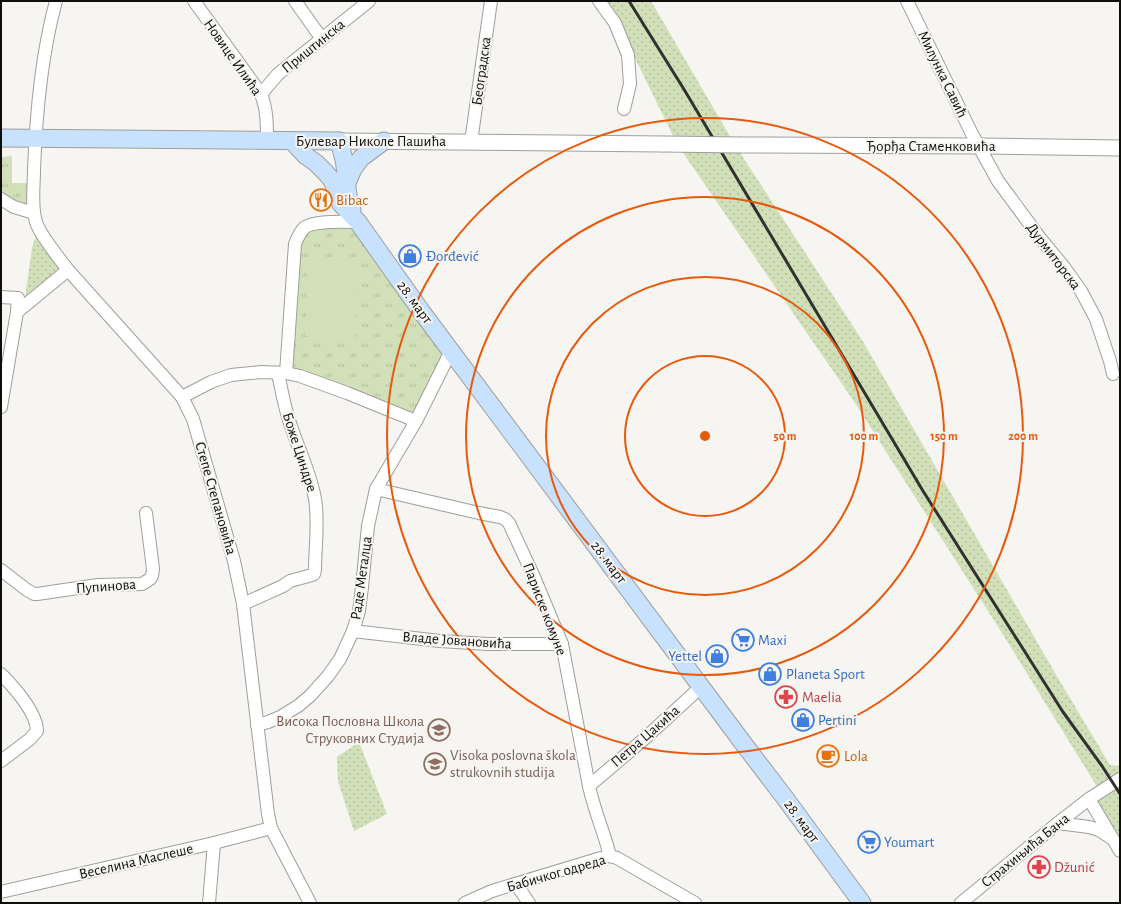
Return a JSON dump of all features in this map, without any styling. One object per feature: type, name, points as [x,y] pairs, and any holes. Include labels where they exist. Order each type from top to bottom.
[{"type":"main road","name":"Булевар Николе Пашића","points":[[1,138],[339,141]]},
{"type":"main road","points":[[292,141],[306,156],[339,182],[353,169],[361,158],[384,141]]},
{"type":"main road","name":"28. март","points":[[339,141],[345,164],[339,182],[357,221],[421,311],[702,686],[862,903]]},
{"type":"street","name":"Степе Степановића","points":[[56,1],[48,29],[44,55],[36,138],[34,188],[34,213],[36,223],[68,270],[182,397],[187,407],[195,427],[234,561],[243,604],[268,814],[271,828],[310,903]]},
{"type":"street","name":"Новице Илића","points":[[194,1],[261,94],[266,113],[267,141]]},
{"type":"street","points":[[295,1],[322,39]]},
{"type":"street","name":"Приштинска","points":[[261,94],[278,74],[369,1]]},
{"type":"street","name":"Београдска","points":[[471,142],[491,1]]},
{"type":"street","points":[[599,1],[615,24],[628,55],[630,84],[624,109]]},
{"type":"street","name":"Милунка Савић","points":[[907,1],[979,146]]},
{"type":"street","name":"Булевар Николе Пашића","points":[[339,141],[742,145]]},
{"type":"street","name":"Ђорђа Стаменковића","points":[[742,145],[1120,148]]},
{"type":"street","name":"Дурмиторска","points":[[979,146],[998,181],[1081,291],[1096,319],[1114,374]]},
{"type":"street","points":[[1,199],[14,207],[34,213]]},
{"type":"street","name":"Боже Циндре","points":[[243,604],[290,582],[314,574],[316,500],[283,400],[282,373],[295,244],[304,228],[313,223],[357,221]]},
{"type":"street","points":[[16,312],[68,270]]},
{"type":"street","points":[[1,297],[18,298],[1,407]]},
{"type":"street","name":"Раде Металца","points":[[257,724],[268,722],[280,717],[298,706],[310,696],[328,676],[340,659],[353,631],[358,611],[368,526],[376,489],[416,421],[451,351]]},
{"type":"street","points":[[182,397],[211,382],[231,375],[245,373],[282,373],[300,376],[416,421]]},
{"type":"street","name":"Париске комуне","points":[[376,489],[505,519],[513,529],[562,644],[588,786],[610,856]]},
{"type":"street","name":"Пупинова","points":[[1,570],[23,588],[34,594],[98,585],[142,584],[150,579],[153,569],[146,513]]},
{"type":"street","name":"Владе Јовановића","points":[[353,631],[440,641],[488,644],[562,644]]},
{"type":"street","points":[[1,674],[14,686],[26,705],[35,722],[37,731],[30,739],[1,761]]},
{"type":"street","name":"Петра Цакића","points":[[588,786],[643,740],[702,686]]},
{"type":"street","name":"Страхињића Бана","points":[[962,903],[1058,823],[1089,799],[1120,779]]},
{"type":"street","points":[[1089,799],[1120,851]]},
{"type":"street","points":[[1058,823],[1089,827],[1099,830],[1113,840]]},
{"type":"street","name":"Веселина Маслеше","points":[[1,892],[214,843],[271,828]]},
{"type":"street","points":[[209,903],[214,843]]},
{"type":"street","name":"Бабичког одреда","points":[[465,903],[516,884],[610,856],[617,858],[689,901]]},
{"type":"street","points":[[516,884],[530,903]]},
{"type":"green space","points":[[607,1],[651,1],[735,145],[862,340],[1110,765],[1120,766],[1120,847],[1092,799],[1101,793],[1002,633],[853,400],[677,144]]},
{"type":"green space","points":[[12,156],[12,183],[27,183],[27,205],[15,201],[1,192],[1,157]]},
{"type":"green space","points":[[358,222],[451,351],[416,421],[286,373],[295,244],[304,228]]},
{"type":"green space","points":[[36,235],[59,268],[25,298],[32,248]]},
{"type":"green space","points":[[308,259],[358,261],[354,339],[305,336]]},
{"type":"green space","points":[[359,742],[387,814],[354,831],[338,781],[337,757]]},
{"type":"railway","points":[[629,1],[685,91],[923,491],[1063,712],[1102,766],[1120,794]]},
{"type":"place","name":"Bibac","points":[[321,200]]},
{"type":"place","name":"Đorđević","points":[[410,256]]},
{"type":"place","name":"Maxi","points":[[743,640]]},
{"type":"place","name":"Yettel","points":[[717,656]]},
{"type":"place","name":"Planeta Sport","points":[[770,674]]},
{"type":"place","name":"Maelia","points":[[786,697]]},
{"type":"place","name":"Pertini","points":[[803,720]]},
{"type":"place","name":"Висока Пословна Школа Струковних Студија","points":[[439,730]]},
{"type":"place","name":"Lola","points":[[828,756]]},
{"type":"place","name":"Visoka poslovna škola strukovnih studija","points":[[435,764]]},
{"type":"place","name":"Youmart","points":[[869,842]]},
{"type":"place","name":"Džunić","points":[[1039,867]]}]
